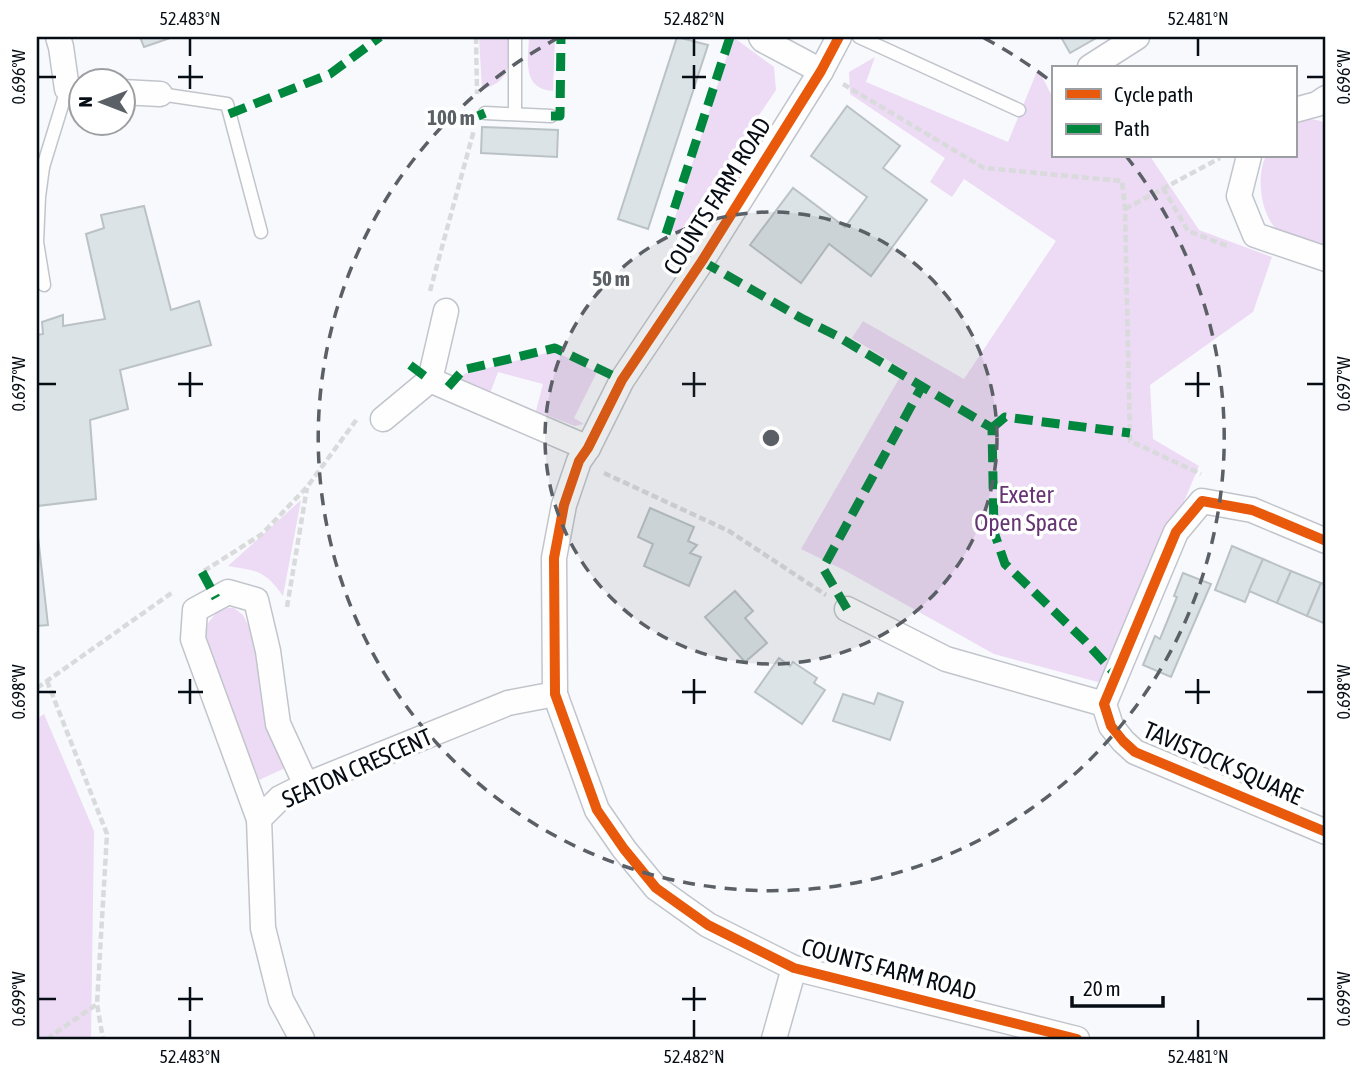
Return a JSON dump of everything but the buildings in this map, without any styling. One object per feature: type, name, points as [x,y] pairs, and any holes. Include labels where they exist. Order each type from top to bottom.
[{"type":"street","points":[[58,37],[67,66]]},
{"type":"street","points":[[761,37],[821,71]]},
{"type":"street","name":"COUNTS FARM ROAD","points":[[839,37],[821,71],[702,261],[622,380],[583,454],[564,505],[554,558],[555,694],[597,810],[656,888],[708,925],[794,968],[1077,1039]]},
{"type":"street","points":[[1092,66],[1137,37]]},
{"type":"street","points":[[136,93],[160,94]]},
{"type":"street","points":[[1248,158],[1239,196],[1255,236],[1326,259]]},
{"type":"street","points":[[430,380],[437,305]]},
{"type":"street","points":[[430,380],[583,454]]},
{"type":"street","points":[[373,417],[430,380]]},
{"type":"street","points":[[847,609],[946,659],[1104,704],[1176,533],[1202,501],[1252,510],[1326,541]]},
{"type":"street","points":[[259,819],[193,639],[195,610],[228,592],[256,600],[268,651],[278,724],[306,785]]},
{"type":"street","name":"SEATON CRESCENT","points":[[302,1039],[282,1000],[263,928],[259,819],[281,797],[306,785],[508,703],[555,694]]},
{"type":"street","name":"TAVISTOCK SQUARE","points":[[1104,704],[1111,726],[1135,752],[1326,832]]},
{"type":"street","points":[[777,1029],[794,968]]},
{"type":"lane","points":[[515,37],[515,114]]},
{"type":"lane","points":[[859,37],[1019,110]]},
{"type":"lane","points":[[160,94],[227,104],[261,232]]},
{"type":"lane","points":[[44,285],[37,242],[40,167],[66,108]]},
{"type":"lane","points":[[481,108],[515,114],[551,116]]},
{"type":"path","points":[[476,37],[481,108]]},
{"type":"path","points":[[821,71],[984,168],[1122,181],[1125,209],[1130,442],[1202,474]]},
{"type":"path","points":[[437,305],[474,129]]},
{"type":"path","points":[[1125,209],[1220,158]]},
{"type":"path","points":[[1163,188],[1188,230],[1235,249],[1255,236]]},
{"type":"path","points":[[202,572],[262,534],[307,487],[353,424],[373,417]]},
{"type":"path","points":[[583,454],[729,531],[847,609]]},
{"type":"path","points":[[268,651],[283,630],[307,487]]},
{"type":"path","points":[[37,688],[180,587]]},
{"type":"path","points":[[47,681],[107,834],[97,1004],[103,1039]]},
{"type":"path","points":[[47,1039],[97,1004]]},
{"type":"green space","points":[[479,37],[508,37],[509,46],[509,63],[504,76],[492,86],[482,89]]},
{"type":"green space","points":[[529,37],[555,37],[553,91],[536,85],[532,79],[528,64]]},
{"type":"green space","points":[[733,37],[774,67],[776,90],[679,233],[671,230]]},
{"type":"green space","name":"Exeter Open Space","points":[[875,57],[866,82],[1008,142],[1038,69],[1052,96],[1052,158],[1151,158],[1199,230],[1272,257],[1253,312],[1150,385],[1153,439],[1199,466],[1118,657],[1098,682],[994,654],[844,570],[801,549],[904,370],[852,338],[863,321],[964,379],[1056,241],[964,179],[952,197],[930,182],[945,158],[850,94],[849,72]]},
{"type":"green space","points":[[1306,118],[1321,121],[1326,125],[1326,246],[1284,235],[1270,221],[1262,199],[1261,176],[1265,158],[1296,158],[1296,123]]},
{"type":"green space","points":[[554,351],[597,372],[574,418],[584,424],[575,426],[536,411],[543,384],[498,372],[489,396],[465,386],[460,379],[464,374]]},
{"type":"green space","points":[[301,500],[283,596],[271,581],[260,573],[228,566]]},
{"type":"green space","points":[[221,607],[234,608],[243,615],[254,637],[285,768],[259,780],[204,638],[208,623]]},
{"type":"green space","points":[[44,714],[94,831],[91,1039],[37,1039],[37,719]]},
{"type":"marked path","points":[[229,114],[330,74],[380,37]]},
{"type":"marked path","points":[[551,116],[560,116],[561,37]]},
{"type":"marked path","points":[[666,234],[730,37]]},
{"type":"marked path","points":[[478,116],[485,113]]},
{"type":"marked path","points":[[702,261],[837,336],[992,428],[994,532],[1005,564],[1084,640],[1116,675]]},
{"type":"marked path","points":[[448,387],[463,370],[555,348],[622,380]]},
{"type":"marked path","points":[[410,365],[430,380]]},
{"type":"marked path","points":[[847,609],[823,568],[922,386]]},
{"type":"marked path","points":[[992,428],[1005,417],[1130,433]]},
{"type":"marked path","points":[[202,572],[216,598]]},
{"type":"cycle path","points":[[839,37],[821,71],[702,261],[622,380],[579,461],[564,505],[554,558],[555,694],[597,810],[656,888],[708,925],[794,968],[1077,1039]]},
{"type":"cycle path","points":[[1326,541],[1252,510],[1202,501],[1176,532],[1104,704],[1111,726],[1135,752],[1326,832]]}]
